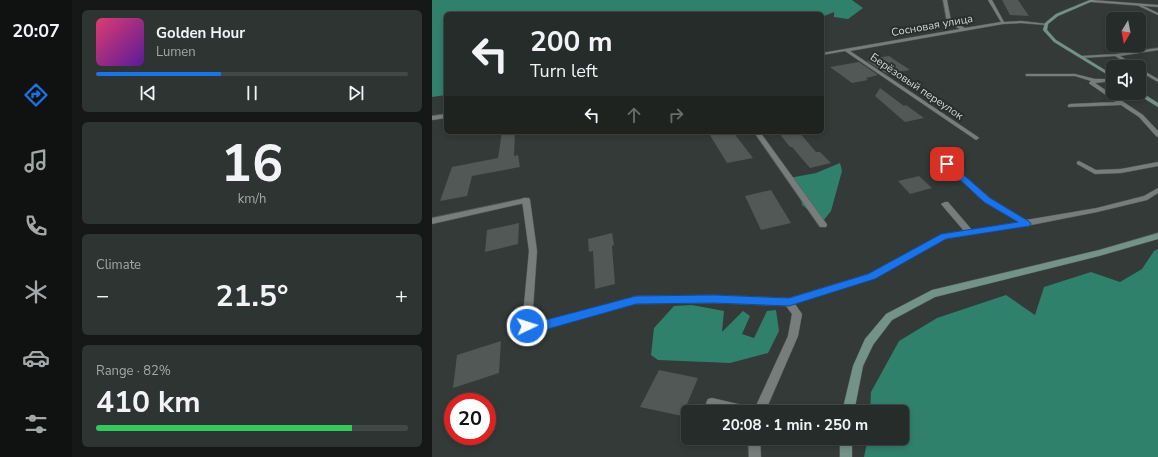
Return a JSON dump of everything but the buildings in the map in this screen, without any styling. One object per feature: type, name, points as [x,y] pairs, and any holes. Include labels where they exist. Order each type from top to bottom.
[{"type":"street","points":[[945,0],[949,22],[963,29]]},
{"type":"street","points":[[990,0],[1003,23]]},
{"type":"street","points":[[1106,73],[1055,41],[1045,30],[1046,24],[1057,15],[1092,0],[1158,6]]},
{"type":"street","points":[[1140,5],[1158,14]]},
{"type":"street","name":"Сосновая улица","points":[[824,54],[1003,23],[1021,22],[1046,24]]},
{"type":"street","points":[[1081,57],[1116,55],[1158,49]]},
{"type":"street","name":"Берёзовый переулок","points":[[846,50],[976,138]]},
{"type":"street","points":[[1116,55],[1124,60]]},
{"type":"street","points":[[1146,73],[1158,81]]},
{"type":"street","points":[[1028,75],[1075,75],[1095,81],[1106,79]]},
{"type":"street","points":[[1095,81],[1092,83],[1141,116],[1158,135]]},
{"type":"street","points":[[1146,97],[1158,105]]},
{"type":"street","points":[[1070,106],[1123,103]]},
{"type":"street","points":[[432,118],[444,116]]},
{"type":"street","points":[[758,134],[823,225]]},
{"type":"street","points":[[1079,163],[1095,172],[1121,171],[1158,164]]},
{"type":"street","points":[[947,164],[987,200],[1027,224]]},
{"type":"street","points":[[432,221],[526,200],[533,251],[527,326],[534,328],[636,300],[714,299],[789,302],[872,276],[944,236],[1027,224],[1111,207],[1147,198],[1158,190]]},
{"type":"street","points":[[945,204],[970,233]]},
{"type":"street","points":[[850,405],[858,366],[869,342],[889,317],[932,294],[1098,253],[1158,236]]},
{"type":"street","points":[[761,405],[793,336],[797,314],[789,302]]},
{"type":"street","points":[[712,403],[721,405]]},
{"type":"street","points":[[754,445],[755,457]]},
{"type":"street","points":[[846,445],[846,457]]},
{"type":"green space","points":[[432,0],[852,0],[863,8],[848,19],[834,17],[834,12],[824,16],[824,12],[444,12],[444,95],[432,97]]},
{"type":"green space","points":[[840,163],[842,171],[831,211],[823,221],[802,205],[800,190],[789,178],[816,173]]},
{"type":"green space","points":[[1158,249],[1158,457],[864,457],[867,445],[909,445],[909,405],[870,405],[871,392],[899,341],[937,318],[1006,295],[1035,315],[1044,287],[1091,272],[1120,282],[1142,269],[1154,251]]},
{"type":"green space","points":[[692,305],[724,311],[722,332],[743,311],[750,316],[742,334],[754,338],[767,311],[776,310],[779,331],[768,353],[730,363],[658,360],[651,355],[654,328],[674,306]]},
{"type":"route","points":[[527,326],[534,328],[636,300],[714,299],[789,302],[872,276],[944,236],[1027,224],[987,200],[947,164]]}]
